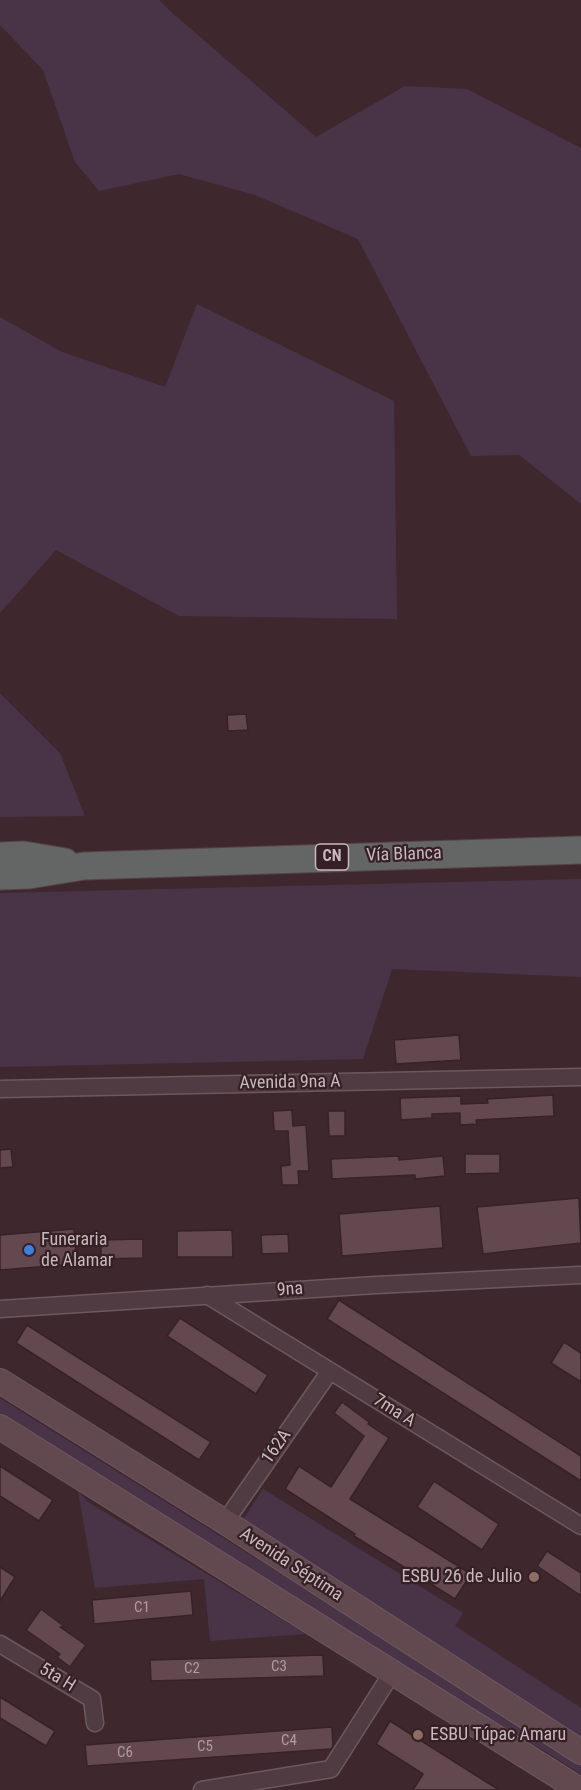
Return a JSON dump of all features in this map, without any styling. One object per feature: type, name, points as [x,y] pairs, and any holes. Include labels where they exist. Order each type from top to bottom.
[{"type":"highway","name":"Vía Blanca","points":[[0,876],[29,875],[84,866],[581,850]]},
{"type":"highway","name":"Vía Blanca","points":[[0,856],[24,855],[84,866]]},
{"type":"main road","name":"Avenida Séptima","points":[[0,1381],[225,1522],[581,1752]]},
{"type":"main road","name":"Avenida Séptima","points":[[0,1427],[580,1790]]},
{"type":"street","name":"Avenida 9na A","points":[[0,1089],[581,1077]]},
{"type":"street","name":"9na","points":[[0,1309],[387,1284],[579,1280]]},
{"type":"street","name":"7ma A","points":[[207,1295],[581,1526]]},
{"type":"street","name":"162A","points":[[225,1522],[330,1371]]},
{"type":"street","name":"5ta H","points":[[0,1644],[92,1699],[95,1723]]},
{"type":"street","points":[[202,1790],[331,1770],[392,1673]]},
{"type":"shaded area","points":[[0,0],[159,0],[316,137],[405,86],[467,89],[581,148],[581,504],[519,455],[471,456],[358,239],[255,195],[179,174],[99,191],[75,162],[43,70],[0,25]]},
{"type":"shaded area","points":[[197,304],[394,401],[397,619],[179,616],[56,550],[0,613],[0,317],[62,352],[165,387]]},
{"type":"shaded area","points":[[0,693],[60,753],[85,816],[0,817]]},
{"type":"shaded area","points":[[581,879],[581,977],[392,969],[363,1059],[0,1067],[0,893]]},
{"type":"shaded area","points":[[0,1398],[581,1762],[581,1774],[541,1749],[509,1736],[0,1417]]},
{"type":"shaded area","points":[[263,1489],[463,1613],[455,1626],[581,1708],[581,1738],[243,1520]]},
{"type":"shaded area","points":[[78,1491],[88,1502],[306,1634],[210,1641],[204,1579],[95,1588]]},
{"type":"building","points":[[246,714],[248,730],[228,731],[227,715]]},
{"type":"building","points":[[459,1035],[461,1060],[396,1064],[394,1040]]},
{"type":"building","points":[[553,1095],[554,1116],[476,1120],[477,1124],[460,1125],[460,1113],[432,1114],[432,1118],[401,1120],[400,1098],[461,1096],[461,1104],[488,1103],[487,1099]]},
{"type":"building","points":[[292,1110],[293,1126],[306,1125],[309,1171],[298,1171],[299,1185],[282,1185],[281,1166],[290,1165],[288,1131],[274,1131],[273,1111]]},
{"type":"building","points":[[328,1111],[345,1111],[345,1136],[329,1136]]},
{"type":"building","points":[[11,1149],[13,1167],[0,1168],[0,1150]]},
{"type":"building","points":[[465,1154],[500,1154],[500,1173],[465,1174]]},
{"type":"building","points":[[399,1156],[399,1160],[443,1156],[445,1176],[415,1179],[415,1175],[332,1179],[331,1159]]},
{"type":"building","points":[[579,1198],[581,1243],[483,1254],[477,1207]]},
{"type":"building","points":[[440,1206],[443,1248],[342,1256],[339,1214]]},
{"type":"building","points":[[74,1229],[77,1264],[0,1270],[0,1235]]},
{"type":"building","points":[[232,1230],[233,1257],[177,1257],[177,1231]]},
{"type":"building","points":[[288,1234],[289,1253],[262,1254],[261,1235]]},
{"type":"building","points":[[143,1239],[143,1258],[101,1259],[101,1240]]},
{"type":"building","points":[[339,1300],[581,1456],[581,1481],[327,1319]]},
{"type":"building","points":[[180,1318],[268,1375],[256,1394],[167,1336]]},
{"type":"building","points":[[27,1325],[211,1442],[199,1460],[16,1343]]},
{"type":"building","points":[[564,1342],[581,1353],[581,1382],[551,1363]]},
{"type":"building","points":[[342,1402],[389,1438],[350,1499],[471,1574],[455,1599],[354,1536],[355,1534],[285,1489],[299,1466],[331,1487],[364,1436],[334,1413]]},
{"type":"building","points":[[0,1466],[53,1500],[39,1521],[0,1496]]},
{"type":"building","points":[[434,1481],[499,1524],[482,1550],[417,1507]]},
{"type":"building","points":[[547,1551],[581,1573],[581,1596],[537,1566]]},
{"type":"building","points":[[0,1567],[15,1577],[0,1601]]},
{"type":"building","points":[[191,1591],[193,1615],[94,1624],[92,1600]]},
{"type":"building","points":[[41,1609],[65,1627],[60,1627],[86,1645],[70,1667],[57,1657],[60,1654],[26,1630]]},
{"type":"building","points":[[323,1655],[324,1676],[151,1681],[150,1660]]},
{"type":"building","points":[[0,1697],[55,1731],[46,1746],[0,1718]]},
{"type":"building","points":[[390,1721],[499,1790],[413,1790],[423,1774],[376,1744]]},
{"type":"building","points":[[332,1727],[333,1746],[331,1749],[87,1766],[85,1745]]},
{"type":"place","name":"Funeraria de Alamar","points":[[29,1250]]},
{"type":"place","name":"ESBU 26 de Julio","points":[[534,1577]]},
{"type":"place","name":"ESBU Túpac Amaru","points":[[418,1735]]}]
